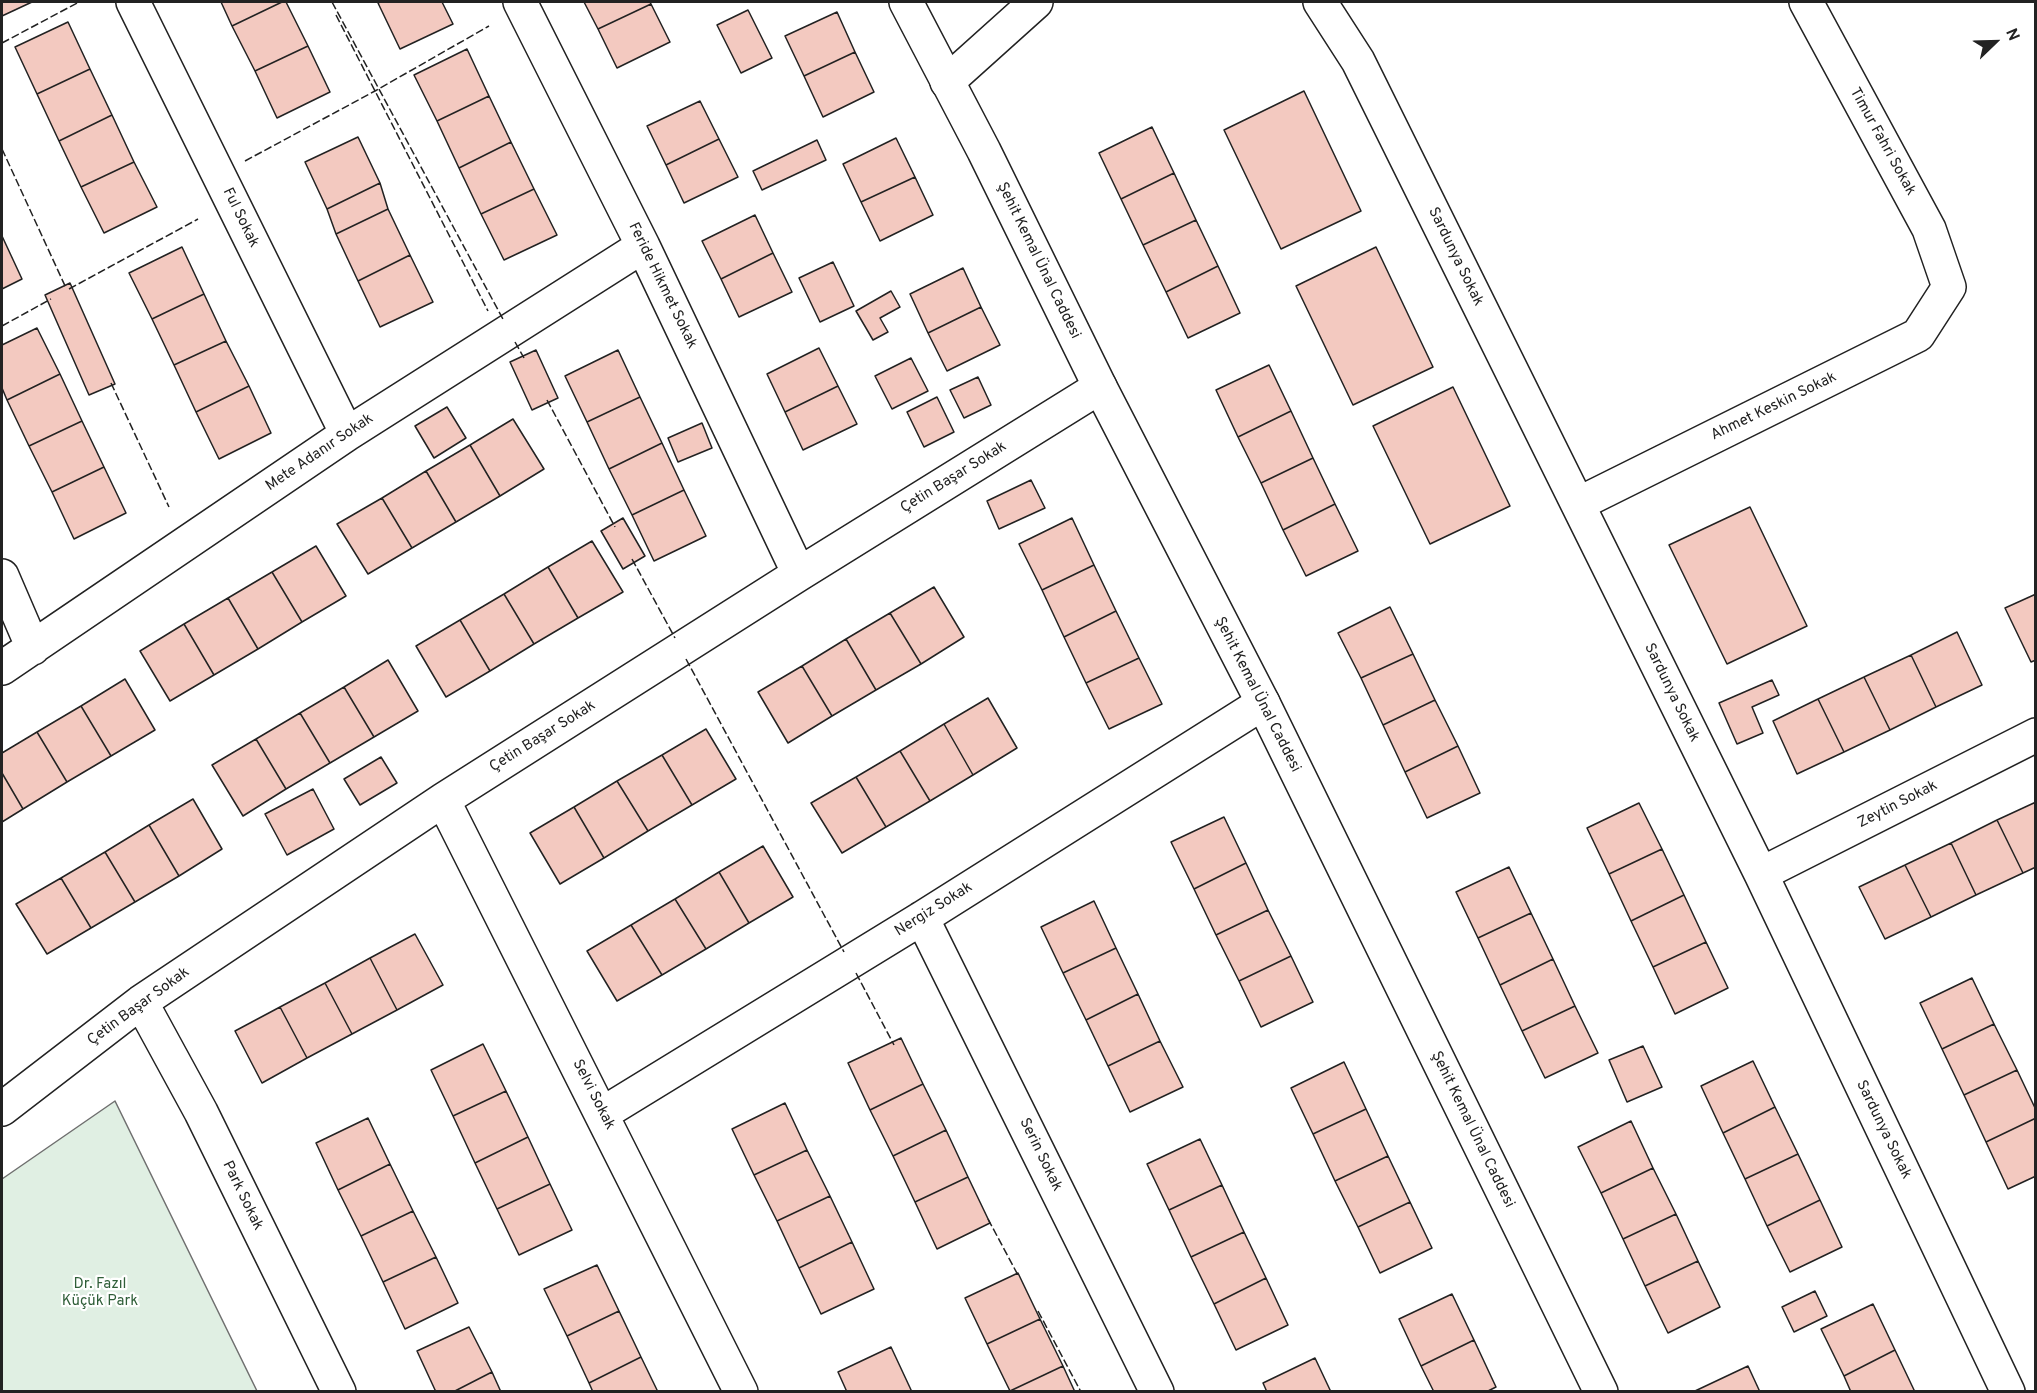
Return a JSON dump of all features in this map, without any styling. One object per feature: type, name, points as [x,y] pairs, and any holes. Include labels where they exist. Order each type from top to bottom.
[{"type":"street","name":"Ful Sokak","points":[[133,2],[347,435]]},
{"type":"street","name":"Feride Hikmet Sokak","points":[[520,2],[644,246],[799,574]]},
{"type":"street","name":"Şehit Kemal Ünal Caddesi","points":[[906,2],[984,151],[1100,387],[1263,703],[1601,1392]]},
{"type":"street","points":[[947,82],[1036,2]]},
{"type":"street","name":"Sardunya Sokak","points":[[1320,2],[1358,61],[1578,504],[1761,874],[2008,1392]]},
{"type":"street","name":"Timur Fahri Sokak","points":[[1806,2],[1929,229],[1949,287]]},
{"type":"street","name":"Mete Adanır Sokak","points":[[2,668],[347,435],[644,246]]},
{"type":"street","name":"Ahmet Keskin Sokak","points":[[1578,504],[1918,335],[1949,287]]},
{"type":"street","name":"Çetin Başar Sokak","points":[[2,1109],[141,1002],[443,800],[799,574],[1100,387]]},
{"type":"street","points":[[2,576],[33,648]]},
{"type":"street","name":"Nergiz Sokak","points":[[602,1114],[922,918],[1263,703]]},
{"type":"street","name":"Zeytin Sokak","points":[[1761,874],[2036,735]]},
{"type":"street","name":"Selvi Sokak","points":[[443,800],[741,1392]]},
{"type":"street","name":"Serin Sokak","points":[[922,918],[1157,1392]]},
{"type":"street","name":"Park Sokak","points":[[141,1002],[201,1112],[339,1392]]},
{"type":"green space","name":"Dr. Fazıl Küçük Park","points":[[115,1101],[257,1391],[2,1391],[2,1179]]},
{"type":"building","points":[[2,2],[32,2],[2,16]]},
{"type":"building","points":[[221,2],[282,2],[232,26]]},
{"type":"building","points":[[286,2],[308,46],[255,71],[232,26]]},
{"type":"building","points":[[442,2],[453,24],[400,49],[378,3]]},
{"type":"building","points":[[584,2],[650,2],[651,4],[598,29]]},
{"type":"building","points":[[651,4],[670,42],[617,68],[598,29]]},
{"type":"building","points":[[748,10],[772,58],[741,73],[717,25]]},
{"type":"building","points":[[837,12],[855,52],[804,76],[785,36]]},
{"type":"building","points":[[68,22],[90,69],[37,94],[15,47]]},
{"type":"building","points":[[308,46],[330,92],[277,118],[255,71]]},
{"type":"building","points":[[467,49],[489,96],[437,121],[414,75]]},
{"type":"building","points":[[855,52],[874,92],[823,117],[804,76]]},
{"type":"building","points":[[90,69],[112,115],[59,141],[37,94]]},
{"type":"building","points":[[1304,91],[1361,211],[1281,249],[1224,130]]},
{"type":"building","points":[[489,96],[511,142],[459,168],[437,121]]},
{"type":"building","points":[[700,101],[719,139],[666,165],[647,126]]},
{"type":"building","points":[[112,115],[134,162],[81,187],[59,141]]},
{"type":"building","points":[[1152,127],[1174,173],[1121,199],[1099,153]]},
{"type":"building","points":[[358,137],[380,183],[327,209],[305,162]]},
{"type":"building","points":[[896,138],[915,177],[861,202],[843,164]]},
{"type":"building","points":[[719,139],[738,177],[684,203],[666,165]]},
{"type":"building","points":[[817,140],[826,160],[762,190],[753,171]]},
{"type":"building","points":[[511,142],[534,189],[481,214],[459,168]]},
{"type":"building","points":[[134,162],[157,207],[104,233],[81,187]]},
{"type":"building","points":[[1174,173],[1196,220],[1143,245],[1121,199]]},
{"type":"building","points":[[915,177],[933,215],[880,241],[861,202]]},
{"type":"building","points":[[380,183],[388,209],[336,234],[327,209]]},
{"type":"building","points":[[534,189],[557,235],[504,260],[481,214]]},
{"type":"building","points":[[388,209],[410,255],[358,281],[336,234]]},
{"type":"building","points":[[755,215],[773,253],[721,279],[702,241]]},
{"type":"building","points":[[1196,220],[1218,266],[1166,292],[1143,245]]},
{"type":"building","points":[[2,236],[22,279],[2,289]]},
{"type":"building","points":[[182,247],[204,294],[152,319],[129,273]]},
{"type":"building","points":[[1376,247],[1433,367],[1353,405],[1296,286]]},
{"type":"building","points":[[773,253],[792,292],[739,317],[721,279]]},
{"type":"building","points":[[410,255],[433,302],[380,327],[358,281]]},
{"type":"building","points":[[833,262],[854,306],[820,322],[799,278]]},
{"type":"building","points":[[1218,266],[1240,313],[1188,338],[1166,292]]},
{"type":"building","points":[[963,268],[981,307],[928,333],[910,294]]},
{"type":"building","points":[[70,283],[115,384],[89,395],[45,295]]},
{"type":"building","points":[[891,291],[900,307],[880,318],[888,332],[873,340],[856,311]]},
{"type":"building","points":[[204,294],[226,341],[174,365],[152,319]]},
{"type":"building","points":[[981,307],[1000,345],[947,371],[928,333]]},
{"type":"building","points":[[37,328],[60,374],[7,400],[2,388],[2,345]]},
{"type":"building","points":[[226,341],[249,386],[196,412],[174,365]]},
{"type":"building","points":[[819,348],[838,386],[785,412],[767,374]]},
{"type":"building","points":[[536,350],[558,398],[532,410],[510,362]]},
{"type":"building","points":[[618,350],[640,397],[587,422],[565,376]]},
{"type":"building","points":[[911,358],[928,391],[892,409],[875,376]]},
{"type":"building","points":[[1269,365],[1291,411],[1238,437],[1216,390]]},
{"type":"building","points":[[60,374],[82,421],[29,446],[7,400]]},
{"type":"building","points":[[978,377],[991,405],[964,418],[950,390]]},
{"type":"building","points":[[249,386],[271,433],[219,459],[196,412]]},
{"type":"building","points":[[838,386],[857,424],[803,450],[785,412]]},
{"type":"building","points":[[1453,387],[1510,506],[1430,544],[1373,426]]},
{"type":"building","points":[[640,397],[662,443],[609,469],[587,422]]},
{"type":"building","points":[[937,397],[954,432],[924,447],[907,412]]},
{"type":"building","points":[[447,407],[466,438],[434,458],[415,426]]},
{"type":"building","points":[[1291,411],[1313,458],[1261,483],[1238,437]]},
{"type":"building","points":[[513,419],[544,469],[500,496],[470,445]]},
{"type":"building","points":[[82,421],[104,467],[52,492],[29,446]]},
{"type":"building","points":[[702,423],[712,448],[678,462],[668,438]]},
{"type":"building","points":[[662,443],[684,490],[632,515],[609,469]]},
{"type":"building","points":[[470,445],[500,496],[456,522],[426,471]]},
{"type":"building","points":[[1313,458],[1335,504],[1283,530],[1261,483]]},
{"type":"building","points":[[104,467],[126,513],[74,539],[52,492]]},
{"type":"building","points":[[426,471],[456,522],[412,548],[382,498]]},
{"type":"building","points":[[1031,480],[1045,508],[999,529],[987,501]]},
{"type":"building","points":[[684,490],[706,536],[654,561],[632,515]]},
{"type":"building","points":[[382,498],[412,548],[368,574],[337,524]]},
{"type":"building","points":[[1335,504],[1358,551],[1306,576],[1283,530]]},
{"type":"building","points":[[1750,507],[1807,626],[1727,664],[1669,545]]},
{"type":"building","points":[[623,518],[645,556],[623,569],[601,531]]},
{"type":"building","points":[[1072,518],[1094,565],[1042,590],[1019,544]]},
{"type":"building","points":[[592,541],[623,592],[578,618],[548,567]]},
{"type":"building","points":[[316,546],[346,596],[302,622],[272,572]]},
{"type":"building","points":[[1094,565],[1116,611],[1064,637],[1042,590]]},
{"type":"building","points":[[548,567],[578,618],[534,644],[504,594]]},
{"type":"building","points":[[272,572],[302,622],[258,649],[228,598]]},
{"type":"building","points":[[934,587],[964,637],[921,664],[890,613]]},
{"type":"building","points":[[504,594],[534,644],[490,671],[460,620]]},
{"type":"building","points":[[2036,594],[2036,660],[2031,662],[2005,608]]},
{"type":"building","points":[[228,598],[258,649],[214,675],[184,624]]},
{"type":"building","points":[[1390,607],[1413,654],[1361,678],[1338,633]]},
{"type":"building","points":[[1116,611],[1139,658],[1086,683],[1064,637]]},
{"type":"building","points":[[890,613],[921,664],[876,690],[846,639]]},
{"type":"building","points":[[460,620],[490,671],[446,697],[416,646]]},
{"type":"building","points":[[184,624],[214,675],[170,701],[140,651]]},
{"type":"building","points":[[1957,632],[1982,685],[1936,707],[1911,655]]},
{"type":"building","points":[[846,639],[876,690],[832,716],[802,666]]},
{"type":"building","points":[[1413,654],[1435,700],[1383,725],[1361,678]]},
{"type":"building","points":[[1911,655],[1936,707],[1890,730],[1864,677]]},
{"type":"building","points":[[1139,658],[1162,704],[1109,729],[1086,683]]},
{"type":"building","points":[[388,660],[418,711],[374,737],[344,687]]},
{"type":"building","points":[[802,666],[832,716],[788,743],[758,692]]},
{"type":"building","points":[[1864,677],[1890,730],[1844,752],[1818,699]]},
{"type":"building","points":[[125,679],[155,730],[111,756],[81,706]]},
{"type":"building","points":[[1772,680],[1779,695],[1752,707],[1763,733],[1737,744],[1719,703]]},
{"type":"building","points":[[344,687],[374,737],[330,763],[300,713]]},
{"type":"building","points":[[988,698],[1017,748],[973,775],[944,724]]},
{"type":"building","points":[[1818,699],[1844,752],[1797,774],[1773,721]]},
{"type":"building","points":[[1435,700],[1458,746],[1405,772],[1383,725]]},
{"type":"building","points":[[81,706],[111,756],[67,782],[37,732]]},
{"type":"building","points":[[300,713],[330,763],[286,789],[256,739]]},
{"type":"building","points":[[944,724],[973,775],[930,801],[900,751]]},
{"type":"building","points":[[706,729],[736,779],[692,805],[662,755]]},
{"type":"building","points":[[37,732],[67,782],[23,809],[2,773],[2,753]]},
{"type":"building","points":[[256,739],[286,789],[243,816],[212,765]]},
{"type":"building","points":[[1458,746],[1480,793],[1427,818],[1405,772]]},
{"type":"building","points":[[900,751],[930,801],[886,827],[856,777]]},
{"type":"building","points":[[662,755],[692,805],[648,831],[617,781]]},
{"type":"building","points":[[381,757],[397,783],[360,805],[344,779]]},
{"type":"building","points":[[2,773],[23,809],[2,822]]},
{"type":"building","points":[[856,777],[886,827],[842,853],[811,803]]},
{"type":"building","points":[[617,781],[648,831],[604,858],[574,807]]},
{"type":"building","points":[[313,789],[334,829],[287,855],[265,814]]},
{"type":"building","points":[[193,799],[222,849],[179,876],[149,825]]},
{"type":"building","points":[[2036,802],[2036,867],[2023,873],[1997,820]]},
{"type":"building","points":[[1639,803],[1662,849],[1609,874],[1587,828]]},
{"type":"building","points":[[574,807],[604,858],[560,884],[530,833]]},
{"type":"building","points":[[1224,817],[1246,863],[1194,889],[1171,842]]},
{"type":"building","points":[[1997,820],[2023,873],[1976,895],[1951,843]]},
{"type":"building","points":[[149,825],[179,876],[135,902],[105,852]]},
{"type":"building","points":[[1951,843],[1976,895],[1931,917],[1905,865]]},
{"type":"building","points":[[763,846],[793,897],[749,923],[719,872]]},
{"type":"building","points":[[1662,849],[1684,895],[1631,921],[1609,874]]},
{"type":"building","points":[[105,852],[135,902],[91,928],[61,878]]},
{"type":"building","points":[[1246,863],[1268,910],[1216,935],[1194,889]]},
{"type":"building","points":[[1905,865],[1931,917],[1885,939],[1859,887]]},
{"type":"building","points":[[1509,867],[1531,913],[1478,938],[1456,892]]},
{"type":"building","points":[[719,872],[749,923],[706,949],[675,899]]},
{"type":"building","points":[[61,878],[91,928],[47,954],[16,904]]},
{"type":"building","points":[[1684,895],[1706,942],[1653,967],[1631,921]]},
{"type":"building","points":[[675,899],[706,949],[662,975],[631,925]]},
{"type":"building","points":[[1094,901],[1116,948],[1063,973],[1041,927]]},
{"type":"building","points":[[1268,910],[1291,956],[1239,981],[1216,935]]},
{"type":"building","points":[[1531,913],[1553,959],[1500,985],[1478,938]]},
{"type":"building","points":[[631,925],[662,975],[617,1001],[587,951]]},
{"type":"building","points":[[415,934],[443,985],[397,1010],[370,958]]},
{"type":"building","points":[[1706,942],[1728,988],[1675,1014],[1653,967]]},
{"type":"building","points":[[1116,948],[1138,994],[1086,1020],[1063,973]]},
{"type":"building","points":[[1291,956],[1313,1002],[1261,1027],[1239,981]]},
{"type":"building","points":[[370,958],[397,1010],[352,1034],[325,983]]},
{"type":"building","points":[[1553,959],[1575,1006],[1522,1031],[1500,985]]},
{"type":"building","points":[[1972,978],[1994,1024],[1942,1049],[1920,1003]]},
{"type":"building","points":[[325,983],[352,1034],[307,1058],[280,1007]]},
{"type":"building","points":[[1138,994],[1160,1041],[1108,1066],[1086,1020]]},
{"type":"building","points":[[1575,1006],[1598,1053],[1545,1078],[1522,1031]]},
{"type":"building","points":[[280,1007],[307,1058],[262,1083],[235,1031]]},
{"type":"building","points":[[1994,1024],[2017,1070],[1964,1095],[1942,1049]]},
{"type":"building","points":[[901,1038],[923,1084],[870,1110],[848,1063]]},
{"type":"building","points":[[1160,1041],[1183,1087],[1130,1112],[1108,1066]]},
{"type":"building","points":[[483,1044],[506,1091],[453,1116],[431,1070]]},
{"type":"building","points":[[1643,1046],[1662,1087],[1627,1102],[1609,1060]]},
{"type":"building","points":[[1753,1061],[1775,1107],[1723,1133],[1701,1086]]},
{"type":"building","points":[[1344,1062],[1366,1109],[1313,1134],[1291,1088]]},
{"type":"building","points":[[2017,1070],[2036,1110],[2036,1118],[1986,1142],[1964,1095]]},
{"type":"building","points":[[923,1084],[946,1130],[893,1156],[870,1110]]},
{"type":"building","points":[[506,1091],[528,1137],[475,1163],[453,1116]]},
{"type":"building","points":[[785,1103],[807,1150],[754,1175],[732,1129]]},
{"type":"building","points":[[1775,1107],[1798,1154],[1745,1179],[1723,1133]]},
{"type":"building","points":[[1366,1109],[1388,1156],[1335,1181],[1313,1134]]},
{"type":"building","points":[[368,1118],[390,1164],[338,1190],[316,1143]]},
{"type":"building","points":[[2036,1118],[2036,1176],[2008,1189],[1986,1142]]},
{"type":"building","points":[[1631,1121],[1653,1168],[1601,1193],[1578,1147]]},
{"type":"building","points":[[946,1130],[968,1177],[915,1202],[893,1156]]},
{"type":"building","points":[[528,1137],[550,1184],[497,1209],[475,1163]]},
{"type":"building","points":[[1200,1139],[1222,1185],[1169,1210],[1147,1164]]},
{"type":"building","points":[[807,1150],[830,1196],[777,1221],[754,1175]]},
{"type":"building","points":[[1798,1154],[1820,1200],[1767,1226],[1745,1179]]},
{"type":"building","points":[[1388,1156],[1410,1202],[1358,1227],[1335,1181]]},
{"type":"building","points":[[390,1164],[413,1211],[361,1236],[338,1190]]},
{"type":"building","points":[[1653,1168],[1676,1214],[1623,1239],[1601,1193]]},
{"type":"building","points":[[968,1177],[990,1223],[937,1249],[915,1202]]},
{"type":"building","points":[[550,1184],[572,1230],[519,1255],[497,1209]]},
{"type":"building","points":[[1222,1185],[1244,1232],[1191,1257],[1169,1210]]},
{"type":"building","points":[[830,1196],[852,1242],[799,1268],[777,1221]]},
{"type":"building","points":[[1820,1200],[1842,1247],[1790,1272],[1767,1226]]},
{"type":"building","points":[[1410,1202],[1432,1248],[1380,1273],[1358,1227]]},
{"type":"building","points":[[413,1211],[436,1257],[383,1282],[361,1236]]},
{"type":"building","points":[[1676,1214],[1698,1261],[1645,1286],[1623,1239]]},
{"type":"building","points":[[1244,1232],[1266,1278],[1214,1304],[1191,1257]]},
{"type":"building","points":[[852,1242],[874,1289],[821,1314],[799,1268]]},
{"type":"building","points":[[436,1257],[458,1303],[405,1329],[383,1282]]},
{"type":"building","points":[[1698,1261],[1720,1307],[1668,1333],[1645,1286]]},
{"type":"building","points":[[597,1265],[619,1311],[567,1336],[544,1289]]},
{"type":"building","points":[[1018,1273],[1040,1319],[987,1344],[965,1298]]},
{"type":"building","points":[[1266,1278],[1288,1325],[1236,1350],[1214,1304]]},
{"type":"building","points":[[1815,1291],[1827,1316],[1794,1332],[1782,1307]]},
{"type":"building","points":[[1452,1294],[1474,1340],[1421,1366],[1399,1319]]},
{"type":"building","points":[[1873,1304],[1895,1350],[1844,1376],[1821,1329]]},
{"type":"building","points":[[619,1311],[641,1357],[589,1383],[567,1336]]},
{"type":"building","points":[[1040,1319],[1063,1366],[1010,1391],[987,1344]]},
{"type":"building","points":[[469,1327],[492,1372],[453,1392],[436,1392],[417,1351]]},
{"type":"building","points":[[1474,1340],[1496,1387],[1486,1392],[1434,1392],[1421,1366]]},
{"type":"building","points":[[891,1347],[912,1392],[847,1392],[838,1372]]},
{"type":"building","points":[[1895,1350],[1915,1392],[1851,1392],[1844,1376]]},
{"type":"building","points":[[641,1357],[658,1392],[593,1392],[589,1383]]},
{"type":"building","points":[[1315,1358],[1331,1392],[1267,1392],[1263,1383]]},
{"type":"building","points":[[1063,1366],[1075,1392],[1010,1392],[1010,1391]]},
{"type":"building","points":[[1748,1366],[1760,1392],[1695,1391]]},
{"type":"building","points":[[492,1372],[501,1392],[453,1392]]},
{"type":"fence","points":[[2,43],[79,2]]},
{"type":"fence","points":[[332,2],[504,321]]},
{"type":"fence","points":[[336,15],[488,311]]},
{"type":"fence","points":[[245,161],[489,26]]},
{"type":"fence","points":[[2,149],[66,288]]},
{"type":"fence","points":[[69,289],[198,219]]},
{"type":"fence","points":[[2,326],[51,299]]},
{"type":"fence","points":[[515,342],[524,358]]},
{"type":"fence","points":[[111,383],[169,507]]},
{"type":"fence","points":[[547,400],[615,527]]},
{"type":"fence","points":[[632,559],[675,638]]},
{"type":"fence","points":[[686,659],[844,952]]},
{"type":"fence","points":[[856,973],[894,1045]]},
{"type":"fence","points":[[988,1219],[1019,1277]]},
{"type":"fence","points":[[1038,1311],[1081,1392]]}]
